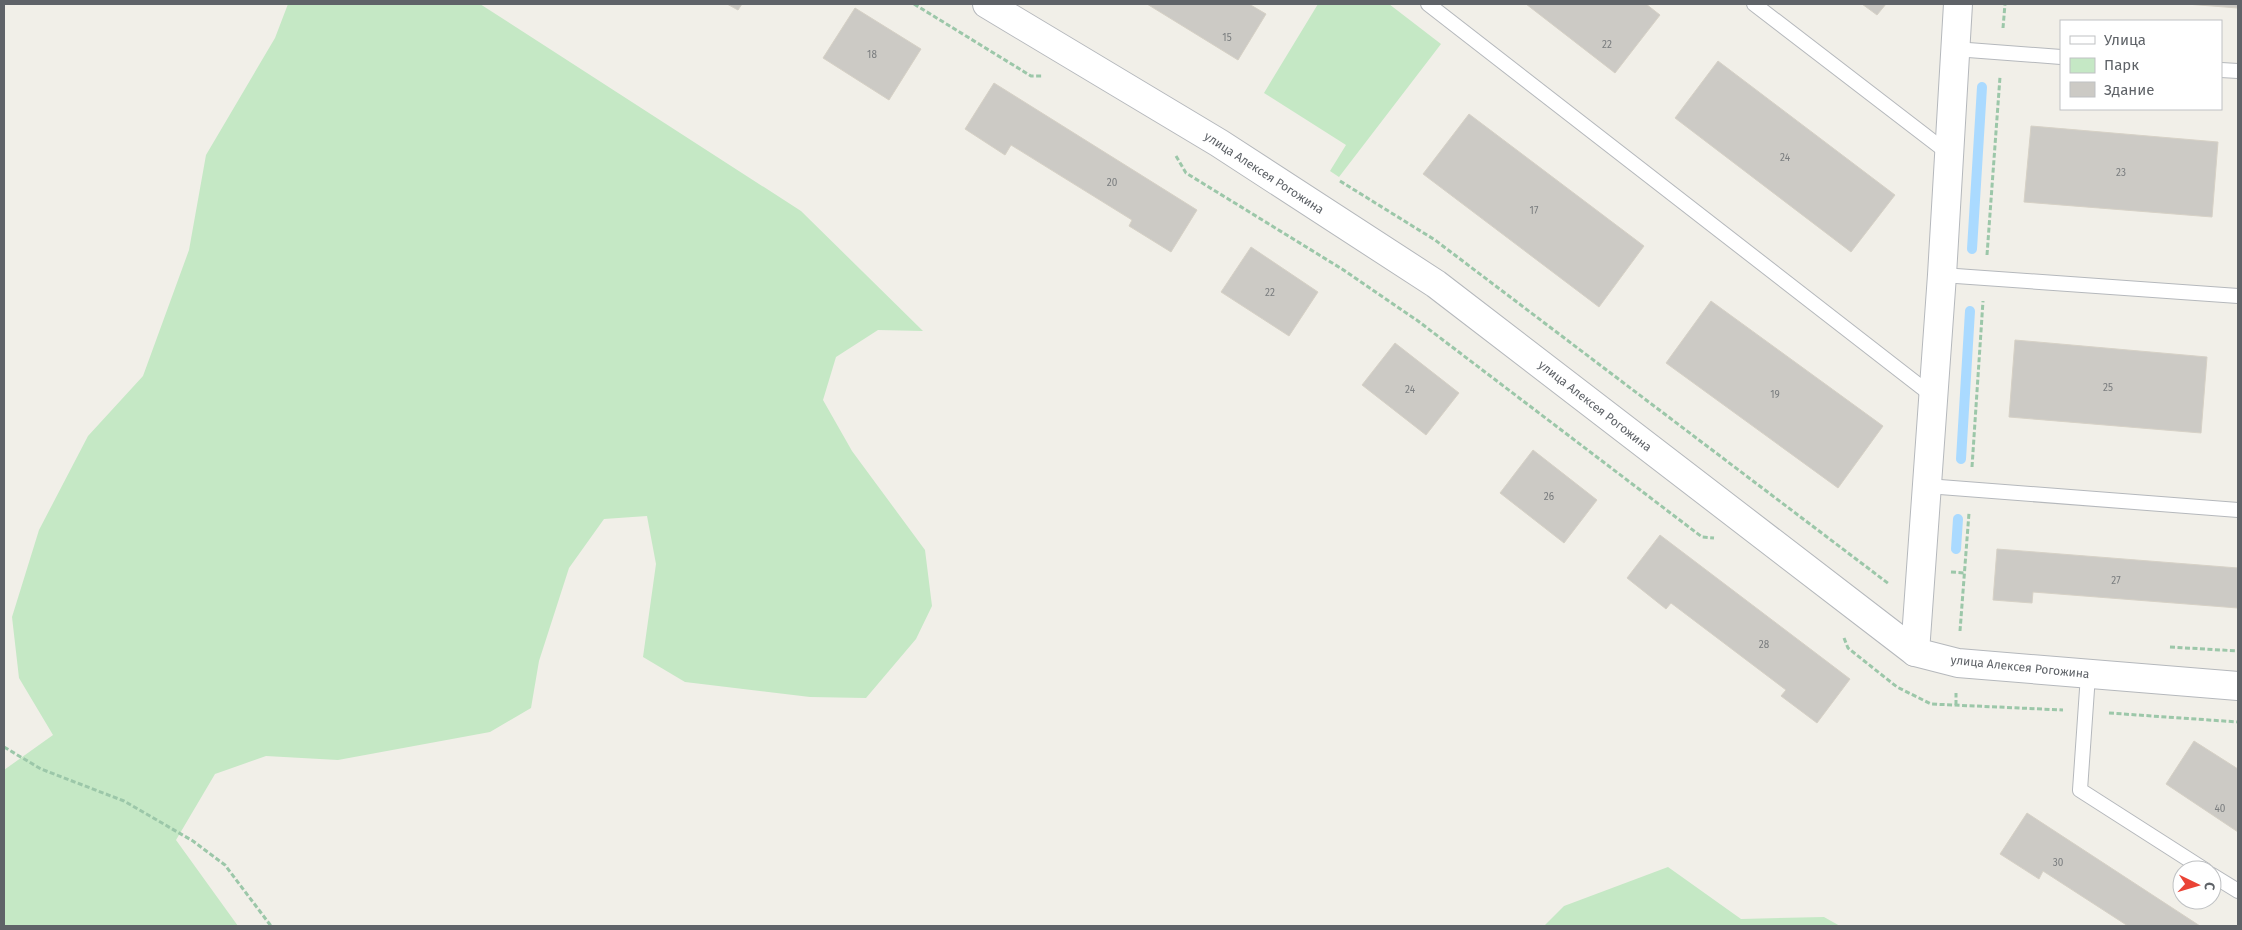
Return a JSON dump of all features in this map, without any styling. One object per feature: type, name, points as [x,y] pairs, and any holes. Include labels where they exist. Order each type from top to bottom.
[{"type":"street","name":"улица Алексея Рогожина","points":[[988,4],[1219,143],[1436,284],[1915,652],[1958,663],[2238,686]]},
{"type":"street","points":[[1915,652],[1934,398],[1958,4]]},
{"type":"lane","points":[[1428,4],[1934,398]]},
{"type":"lane","points":[[1754,4],[1948,152]]},
{"type":"lane","points":[[1955,49],[2060,57]]},
{"type":"lane","points":[[2222,70],[2238,71]]},
{"type":"lane","points":[[1942,275],[2238,296]]},
{"type":"lane","points":[[1927,486],[2238,510]]},
{"type":"lane","points":[[2088,675],[2080,790],[2189,860]]},
{"type":"lane","points":[[2222,881],[2238,891]]},
{"type":"path","points":[[1970,633],[1960,632],[2005,4]]},
{"type":"path","points":[[2169,646],[2238,651]]},
{"type":"path","points":[[4,747],[41,768],[124,801],[193,841],[225,865],[271,926]]},
{"type":"green space","points":[[288,4],[480,4],[801,211],[923,331],[878,330],[836,357],[823,400],[852,451],[925,550],[932,606],[916,639],[866,698],[810,697],[685,682],[643,657],[656,564],[647,516],[604,519],[569,568],[539,661],[531,708],[490,732],[338,760],[266,756],[215,774],[176,840],[238,926],[4,926],[4,770],[53,735],[19,678],[12,617],[39,530],[88,436],[143,376],[189,250],[206,155],[275,38]]},
{"type":"green space","points":[[1318,4],[1389,4],[1441,44],[1339,177],[1330,171],[1346,145],[1264,93]]},
{"type":"green space","points":[[1668,867],[1741,919],[1824,917],[1840,926],[1544,926],[1564,906]]},
{"type":"building","points":[[727,4],[742,4],[738,10]]},
{"type":"building","points":[[1147,4],[1249,4],[1266,14],[1238,60]]},
{"type":"building","points":[[1526,4],[1646,4],[1660,15],[1615,73]]},
{"type":"building","points":[[1862,4],[1886,4],[1877,15]]},
{"type":"building","points":[[2186,4],[2238,4],[2238,8]]},
{"type":"building","points":[[855,8],[921,49],[889,100],[823,58]]},
{"type":"building","points":[[1718,61],[1895,195],[1851,252],[1675,118]]},
{"type":"building","points":[[994,83],[1197,210],[1171,252],[1129,226],[1132,220],[1011,145],[1005,155],[965,129]]},
{"type":"building","points":[[1469,114],[1644,246],[1599,307],[1423,174]]},
{"type":"building","points":[[2031,126],[2218,142],[2212,217],[2024,202]]},
{"type":"building","points":[[1251,247],[1318,292],[1289,336],[1221,292]]},
{"type":"building","points":[[1711,301],[1883,426],[1838,488],[1666,363]]},
{"type":"building","points":[[2015,340],[2207,357],[2201,433],[2009,417]]},
{"type":"building","points":[[1395,343],[1459,393],[1426,435],[1362,385]]},
{"type":"building","points":[[1533,450],[1597,500],[1564,543],[1500,493]]},
{"type":"building","points":[[1660,535],[1850,679],[1817,723],[1781,696],[1786,690],[1671,603],[1666,609],[1627,578]]},
{"type":"building","points":[[1997,549],[2238,568],[2238,608],[2033,592],[2032,603],[1993,600]]},
{"type":"building","points":[[2194,741],[2238,769],[2238,832],[2166,784]]},
{"type":"building","points":[[2027,813],[2172,908],[2172,910],[2176,910],[2200,926],[2128,926],[2043,871],[2039,879],[2000,854]]},
{"type":"waterway","points":[[1972,249],[1982,87]]},
{"type":"waterway","points":[[1961,459],[1970,311]]},
{"type":"waterway","points":[[1956,549],[1958,519]]}]
